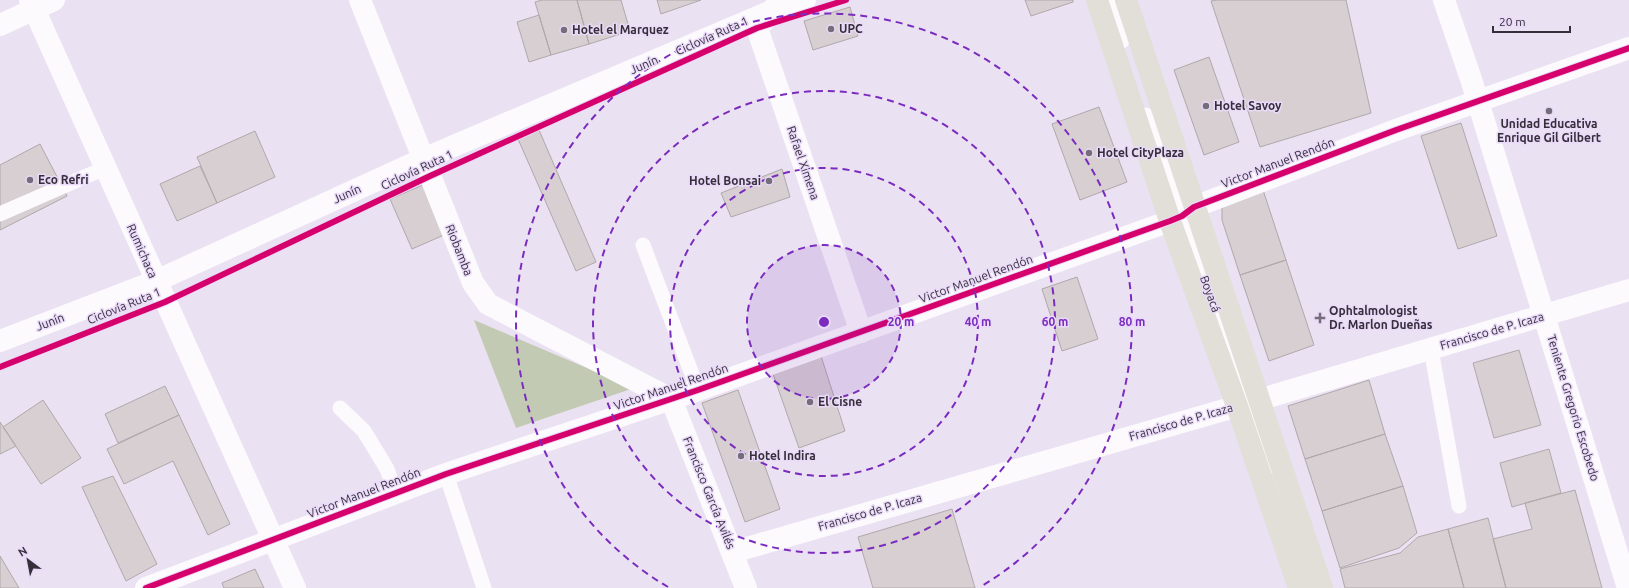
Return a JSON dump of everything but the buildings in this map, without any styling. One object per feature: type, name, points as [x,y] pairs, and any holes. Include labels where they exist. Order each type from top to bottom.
[{"type":"main road","name":"Boyacá","points":[[1097,0],[1182,215],[1248,403],[1322,588]]},
{"type":"main road","name":"Boyacá","points":[[1126,0],[1182,215]]},
{"type":"main road","name":"Boyacá","points":[[1248,403],[1298,588]]},
{"type":"street","points":[[0,25],[32,4],[54,0]]},
{"type":"street","name":"Riobamba","points":[[360,0],[472,283],[488,304],[672,399]]},
{"type":"street","name":"Junín","points":[[0,341],[156,281],[423,159],[774,4],[805,0]]},
{"type":"street","name":"Teniente Gregorio Escobedo","points":[[1444,0],[1478,102],[1545,316],[1628,588]]},
{"type":"street","name":"Rumichaca","points":[[32,4],[295,588]]},
{"type":"street","name":"Rafael Ximena","points":[[774,4],[757,28],[862,332]]},
{"type":"street","name":"Victor Manuel Rendón","points":[[146,588],[446,474],[672,399],[862,332],[1182,215],[1396,130],[1629,48]]},
{"type":"street","name":"Francisco de P. Icaza","points":[[732,552],[1248,403],[1629,290]]},
{"type":"street","name":"Francisco García Avilés","points":[[672,399],[746,588]]},
{"type":"lane","name":"Boyacá","points":[[1109,0],[1134,80],[1182,215]]},
{"type":"lane","points":[[0,214],[105,168]]},
{"type":"lane","points":[[643,245],[698,390]]},
{"type":"lane","points":[[1431,348],[1459,506]]},
{"type":"lane","name":"Boyacá","points":[[1248,403],[1311,588]]},
{"type":"lane","points":[[340,408],[364,431],[387,469],[396,494]]},
{"type":"lane","points":[[446,474],[484,588]]},
{"type":"green space","points":[[474,320],[634,388],[516,428]]},
{"type":"cycle path","name":"Ciclovía Ruta 1","points":[[0,367],[165,302],[430,176],[757,28],[846,0]]},
{"type":"cycle path","points":[[146,588],[446,474],[698,390],[1170,221],[1182,216],[1194,207],[1396,130],[1629,48]]},
{"type":"place","name":"UPC","points":[[831,29]]},
{"type":"place","name":"Hotel el Marquez","points":[[564,30]]},
{"type":"place","name":"Hotel Savoy","points":[[1206,106]]},
{"type":"place","name":"Unidad Educativa Enrique Gil Gilbert","points":[[1549,111]]},
{"type":"place","name":"Hotel CityPlaza","points":[[1089,153]]},
{"type":"place","name":"Eco Refri","points":[[30,180]]},
{"type":"place","name":"Hotel Bonsai","points":[[769,181]]},
{"type":"place","name":"Ophtalmologist Dr. Marlon Dueñas","points":[[1320,318]]},
{"type":"place","name":"El Cisne","points":[[810,402]]},
{"type":"place","name":"Hotel Indira","points":[[741,456]]}]
